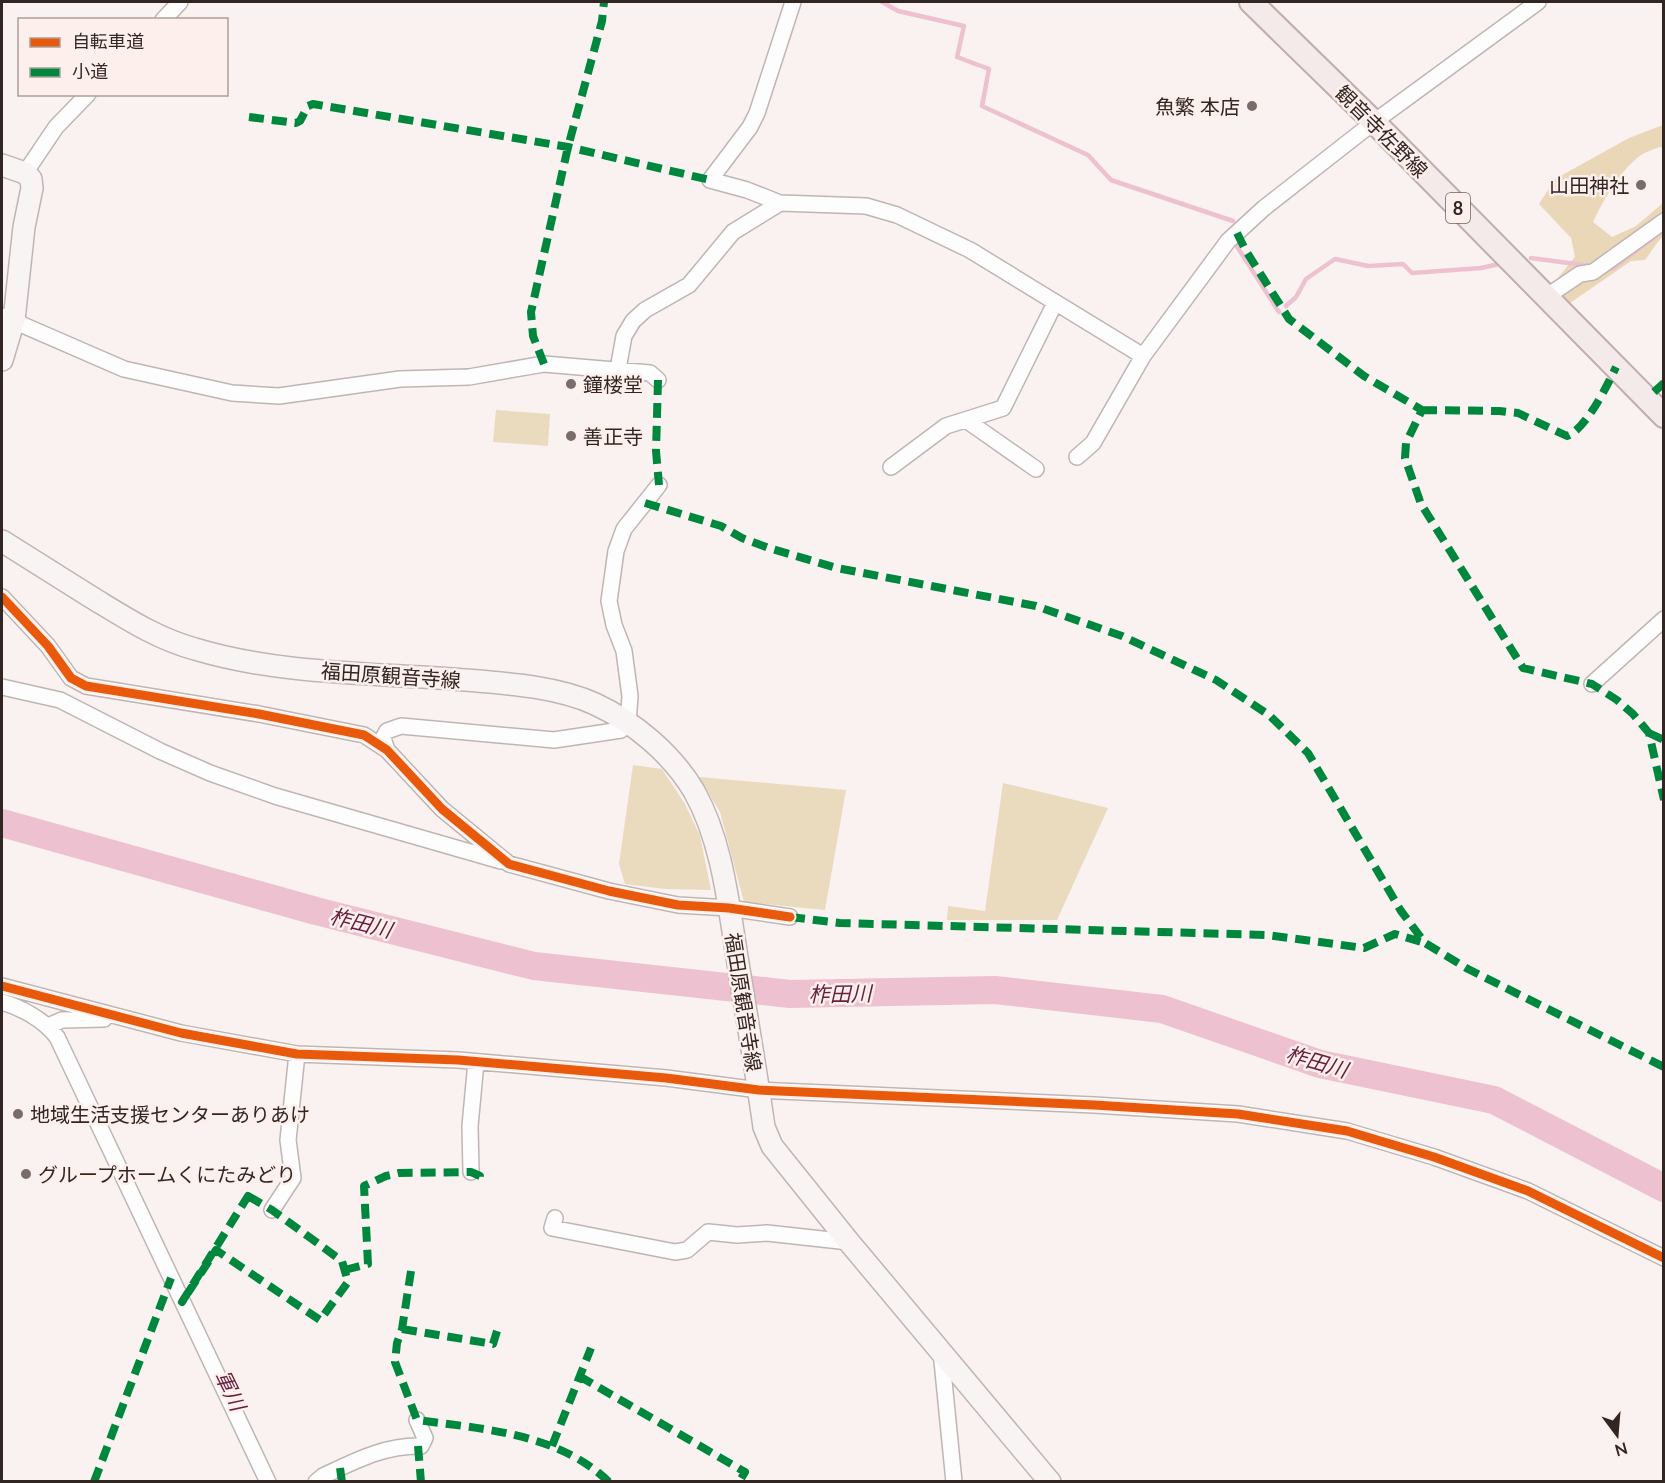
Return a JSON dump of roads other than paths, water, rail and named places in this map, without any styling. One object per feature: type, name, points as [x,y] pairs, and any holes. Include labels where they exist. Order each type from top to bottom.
[{"type":"main road","name":"観音寺佐野線","points":[[1251,2],[1374,122],[1664,416]]},
{"type":"main road","points":[[2,165],[25,173],[31,179],[32,188],[2,360]]},
{"type":"main road","name":"福田原観音寺線","points":[[2,541],[144,628],[193,649],[238,660],[284,667],[493,682],[551,691],[594,703],[628,723],[669,757],[693,789],[708,820],[729,908],[764,1127],[772,1146],[849,1242],[1050,1482]]},
{"type":"street","points":[[165,18],[180,2]]},
{"type":"street","points":[[793,2],[757,113],[750,127],[710,180],[747,190],[780,203],[866,206],[897,215],[970,250],[1143,356]]},
{"type":"street","points":[[1077,458],[1093,443],[1143,356],[1228,241],[1264,208],[1374,122],[1538,2]]},
{"type":"street","points":[[25,173],[56,127],[86,96]]},
{"type":"street","points":[[618,369],[624,336],[633,321],[645,310],[689,285],[733,232],[780,203]]},
{"type":"street","points":[[1546,297],[1580,274],[1593,272],[1664,221]]},
{"type":"street","points":[[891,467],[946,426],[1003,408],[1055,303]]},
{"type":"street","points":[[8,318],[124,369],[232,393],[279,396],[400,379],[469,376],[544,364],[650,373],[658,380]]},
{"type":"street","points":[[966,420],[1036,469]]},
{"type":"street","points":[[387,750],[383,738],[387,731],[401,726],[554,740],[621,730],[628,723],[630,696],[624,651],[614,625],[609,601],[616,551],[624,529],[659,485]]},
{"type":"street","points":[[2,597],[48,646],[71,678],[86,686],[259,714],[364,735],[387,750],[442,809],[509,864]]},
{"type":"street","points":[[1592,684],[1664,619]]},
{"type":"street","points":[[60,700],[71,678]]},
{"type":"street","points":[[2,687],[60,700],[160,751],[210,773],[274,796],[609,891],[678,905],[729,908],[790,917]]},
{"type":"street","points":[[2,986],[182,1033],[297,1054],[476,1062],[666,1078],[759,1090],[1238,1114],[1347,1131],[1434,1157],[1528,1191],[1664,1258]]},
{"type":"street","points":[[2,1002],[13,1005],[48,1026],[57,1037],[268,1482]]},
{"type":"street","points":[[48,1026],[62,1020],[118,1018]]},
{"type":"street","points":[[272,1210],[293,1178],[288,1140],[297,1054]]},
{"type":"street","points":[[471,1172],[470,1126],[476,1062]]},
{"type":"street","points":[[555,1218],[552,1228],[675,1252],[687,1250],[708,1232],[737,1235],[767,1233],[849,1242]]},
{"type":"street","points":[[941,1352],[954,1482]]},
{"type":"street","points":[[316,1482],[323,1476],[370,1454],[407,1445],[421,1446],[425,1438],[417,1420]]},
{"type":"waterway","points":[[882,2],[898,11],[964,26],[957,57],[989,69],[982,106],[1088,155],[1111,180],[1233,221]]},
{"type":"waterway","points":[[1605,268],[1612,269],[1660,233]]},
{"type":"waterway","points":[[1236,245],[1279,312]]},
{"type":"waterway","points":[[1531,258],[1591,266]]},
{"type":"waterway","points":[[1286,306],[1296,297],[1306,279],[1335,259],[1368,266],[1403,264],[1412,273],[1481,268],[1499,264]]},
{"type":"waterway","name":"柞田川","points":[[2,823],[316,911],[534,966],[790,994],[995,990],[1162,1009],[1320,1064],[1494,1100],[1664,1188]]},
{"type":"place","name":"魚繁 本店","points":[[1252,106]]},
{"type":"place","name":"山田神社","points":[[1641,185]]},
{"type":"place","name":"鐘楼堂","points":[[571,384]]},
{"type":"place","name":"善正寺","points":[[571,436]]},
{"type":"place","name":"地域生活支援センターありあけ","points":[[18,1114]]},
{"type":"place","name":"グループホームくにたみどり","points":[[26,1174]]},
{"type":"water label","name":"軍川","points":[[231,1390]]}]
